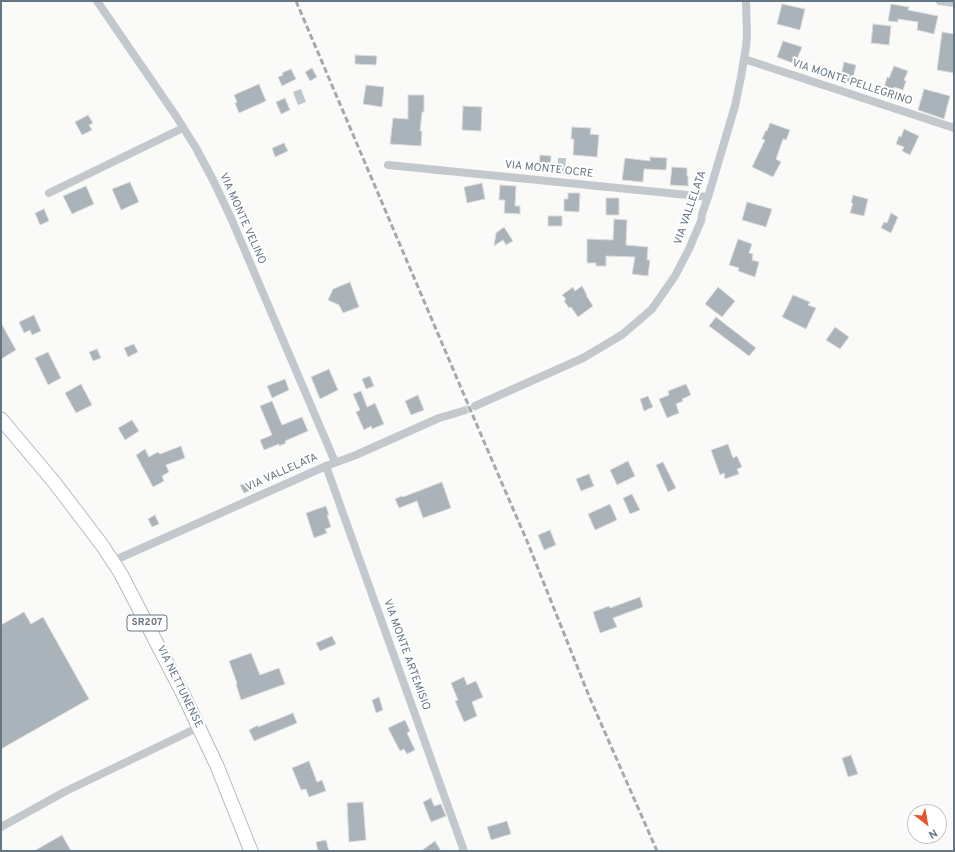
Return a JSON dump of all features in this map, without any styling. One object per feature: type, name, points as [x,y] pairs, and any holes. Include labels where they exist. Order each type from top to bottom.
[{"type":"main road","name":"VIA NETTUNENSE","points":[[1,419],[54,482],[98,539],[125,581],[199,727],[252,851]]},
{"type":"street","name":"VIA MONTE VELINO","points":[[97,1],[167,103],[210,174],[225,205],[335,462]]},
{"type":"street","name":"VIA VALLELATA","points":[[475,406],[583,358],[623,334],[652,308],[675,276],[701,221],[735,106],[747,36],[746,1]]},
{"type":"street","points":[[940,1],[954,3]]},
{"type":"street","name":"VIA MONTE PELLEGRINO","points":[[744,59],[954,128]]},
{"type":"street","points":[[49,193],[183,128]]},
{"type":"street","name":"VIA MONTE OCRE","points":[[388,165],[708,197]]},
{"type":"street","name":"VIA VALLELATA","points":[[113,561],[335,462],[356,455],[439,418],[463,411]]},
{"type":"street","name":"VIA MONTE ARTEMISIO","points":[[326,466],[464,851]]},
{"type":"street","points":[[1,827],[76,786],[199,727]]},
{"type":"shaded area","points":[[301,89],[306,102],[298,105],[293,92]]},
{"type":"shaded area","points":[[558,158],[566,158],[565,174],[557,173]]},
{"type":"building","points":[[782,4],[805,9],[800,30],[777,24]]},
{"type":"building","points":[[891,4],[909,7],[908,10],[938,16],[934,34],[917,30],[918,22],[898,19],[898,22],[888,21]]},
{"type":"building","points":[[873,24],[891,26],[889,45],[871,43]]},
{"type":"building","points":[[942,32],[954,34],[954,73],[937,70]]},
{"type":"building","points":[[783,41],[802,47],[795,64],[777,57]]},
{"type":"building","points":[[355,55],[377,56],[376,65],[355,64]]},
{"type":"building","points":[[844,62],[856,65],[852,83],[840,80]]},
{"type":"building","points":[[894,66],[908,71],[904,80],[906,81],[903,90],[894,87],[893,90],[884,88],[887,77],[889,78]]},
{"type":"building","points":[[312,68],[317,77],[310,81],[305,72]]},
{"type":"building","points":[[291,69],[296,79],[282,86],[278,77],[283,75],[282,73]]},
{"type":"building","points":[[259,84],[266,101],[239,113],[234,95]]},
{"type":"building","points":[[366,85],[384,87],[382,107],[363,104]]},
{"type":"building","points":[[924,89],[950,96],[944,119],[918,110]]},
{"type":"building","points":[[408,95],[424,95],[424,112],[422,112],[420,131],[422,131],[421,146],[390,144],[393,118],[408,119]]},
{"type":"building","points":[[285,98],[290,110],[281,114],[276,102]]},
{"type":"building","points":[[463,106],[482,107],[481,131],[462,130]]},
{"type":"building","points":[[88,115],[93,123],[89,125],[92,130],[82,135],[75,122]]},
{"type":"building","points":[[770,123],[790,130],[786,140],[783,139],[776,159],[781,162],[773,177],[752,167],[765,140],[762,139]]},
{"type":"building","points":[[572,127],[591,128],[590,134],[599,135],[597,157],[573,155],[574,139],[571,139]]},
{"type":"building","points":[[904,129],[919,136],[910,155],[902,151],[904,147],[896,144]]},
{"type":"building","points":[[284,143],[288,151],[275,157],[272,148]]},
{"type":"building","points":[[540,155],[551,156],[550,172],[539,171]]},
{"type":"building","points":[[650,157],[667,158],[666,170],[644,169],[643,182],[622,180],[625,158],[650,161]]},
{"type":"building","points":[[672,167],[687,168],[688,186],[670,185]]},
{"type":"building","points":[[130,182],[139,202],[121,210],[112,189]]},
{"type":"building","points":[[482,183],[485,199],[467,203],[464,187]]},
{"type":"building","points":[[500,185],[516,186],[515,206],[520,206],[520,214],[504,213],[505,200],[499,200]]},
{"type":"building","points":[[86,186],[94,204],[72,214],[63,196]]},
{"type":"building","points":[[568,193],[580,193],[579,212],[564,211],[564,199],[568,199]]},
{"type":"building","points":[[853,195],[868,199],[864,216],[850,213],[853,203],[851,203]]},
{"type":"building","points":[[606,198],[619,198],[619,215],[606,215]]},
{"type":"building","points":[[747,202],[772,209],[766,227],[742,220]]},
{"type":"building","points":[[44,209],[49,221],[40,225],[35,213]]},
{"type":"building","points":[[891,213],[898,217],[891,233],[881,228],[884,222],[887,223]]},
{"type":"building","points":[[548,216],[562,216],[562,226],[548,226]]},
{"type":"building","points":[[614,219],[627,220],[626,245],[648,247],[647,260],[650,260],[648,276],[632,274],[635,257],[606,256],[606,266],[596,266],[596,263],[587,263],[587,239],[613,240]]},
{"type":"building","points":[[504,227],[513,241],[506,245],[503,240],[494,246],[496,233]]},
{"type":"building","points":[[738,239],[752,244],[749,253],[753,254],[752,260],[759,262],[755,277],[738,271],[739,268],[729,265]]},
{"type":"building","points":[[350,282],[359,307],[343,313],[339,305],[328,300],[333,289]]},
{"type":"building","points":[[582,286],[593,306],[578,317],[571,307],[569,308],[564,301],[566,299],[562,295],[573,287],[575,291]]},
{"type":"building","points":[[718,287],[735,301],[722,317],[705,304]]},
{"type":"building","points":[[793,295],[810,302],[808,305],[816,308],[806,329],[782,317]]},
{"type":"building","points":[[34,315],[41,331],[32,335],[30,330],[24,333],[19,322]]},
{"type":"building","points":[[716,317],[756,348],[749,356],[709,326]]},
{"type":"building","points":[[1,323],[16,350],[1,359]]},
{"type":"building","points":[[835,327],[849,337],[840,349],[826,340]]},
{"type":"building","points":[[134,344],[138,352],[128,357],[124,348]]},
{"type":"building","points":[[97,349],[101,358],[93,361],[89,352]]},
{"type":"building","points":[[48,352],[61,378],[48,385],[35,358]]},
{"type":"building","points":[[329,369],[338,390],[320,399],[311,377]]},
{"type":"building","points":[[370,376],[374,386],[366,389],[362,379]]},
{"type":"building","points":[[285,379],[289,390],[272,398],[267,386]]},
{"type":"building","points":[[81,384],[92,405],[76,413],[65,393]]},
{"type":"building","points":[[686,384],[691,395],[682,399],[683,401],[676,404],[679,413],[667,418],[659,399],[669,395],[668,391]]},
{"type":"building","points":[[361,391],[367,407],[375,403],[384,424],[372,429],[371,426],[364,430],[356,412],[360,410],[353,394]]},
{"type":"building","points":[[418,395],[424,410],[411,415],[405,401]]},
{"type":"building","points":[[648,396],[653,407],[644,411],[640,399]]},
{"type":"building","points":[[272,401],[282,425],[302,417],[308,431],[285,441],[286,443],[264,450],[260,440],[272,435],[260,406]]},
{"type":"building","points":[[132,420],[139,431],[125,440],[118,428]]},
{"type":"building","points":[[728,444],[733,458],[737,456],[742,467],[737,469],[739,474],[725,479],[724,473],[720,475],[711,450]]},
{"type":"building","points":[[181,446],[185,458],[166,465],[169,472],[162,476],[164,481],[153,487],[136,455],[145,449],[149,457],[158,452],[160,454]]},
{"type":"building","points":[[628,461],[635,476],[617,485],[610,470]]},
{"type":"building","points":[[663,462],[676,488],[668,492],[656,465]]},
{"type":"building","points":[[589,474],[594,486],[581,491],[576,479]]},
{"type":"building","points":[[254,480],[257,488],[244,493],[240,485]]},
{"type":"building","points":[[442,482],[451,508],[423,518],[417,501],[399,508],[395,499]]},
{"type":"building","points":[[632,494],[640,510],[630,514],[623,498]]},
{"type":"building","points":[[610,504],[617,520],[595,530],[588,514]]},
{"type":"building","points":[[326,506],[331,527],[325,529],[327,533],[314,538],[306,513]]},
{"type":"building","points":[[155,515],[159,524],[152,527],[148,519]]},
{"type":"building","points":[[550,530],[556,545],[544,550],[538,535]]},
{"type":"building","points":[[640,597],[643,607],[613,618],[617,627],[600,633],[593,612],[609,606],[610,608]]},
{"type":"building","points":[[24,612],[31,624],[43,617],[89,699],[1,749],[1,625]]},
{"type":"building","points":[[332,636],[336,644],[320,651],[316,643]]},
{"type":"building","points":[[251,653],[260,675],[279,668],[285,684],[241,700],[229,661]]},
{"type":"building","points":[[464,677],[467,685],[476,681],[483,697],[472,702],[477,716],[464,722],[455,701],[458,700],[451,683]]},
{"type":"building","points":[[379,697],[383,710],[376,713],[372,700]]},
{"type":"building","points":[[293,713],[297,723],[254,741],[249,730],[258,725],[258,727]]},
{"type":"building","points":[[405,720],[410,731],[407,733],[415,750],[407,754],[404,749],[400,751],[388,728]]},
{"type":"building","points":[[851,755],[858,774],[848,777],[842,758]]},
{"type":"building","points":[[309,761],[317,782],[322,780],[326,791],[309,797],[306,789],[301,790],[292,768]]},
{"type":"building","points":[[431,798],[434,806],[441,804],[446,816],[431,822],[423,802]]},
{"type":"building","points":[[363,802],[366,840],[349,842],[347,803]]},
{"type":"building","points":[[507,821],[511,834],[491,840],[487,827]]},
{"type":"building","points":[[62,835],[71,851],[34,851]]},
{"type":"building","points":[[326,840],[329,851],[318,851],[316,842]]},
{"type":"building","points":[[435,841],[441,851],[421,851]]},
{"type":"tunnel","points":[[463,411],[475,406]]},
{"type":"railway","points":[[296,1],[527,541],[589,696],[657,851]]}]
